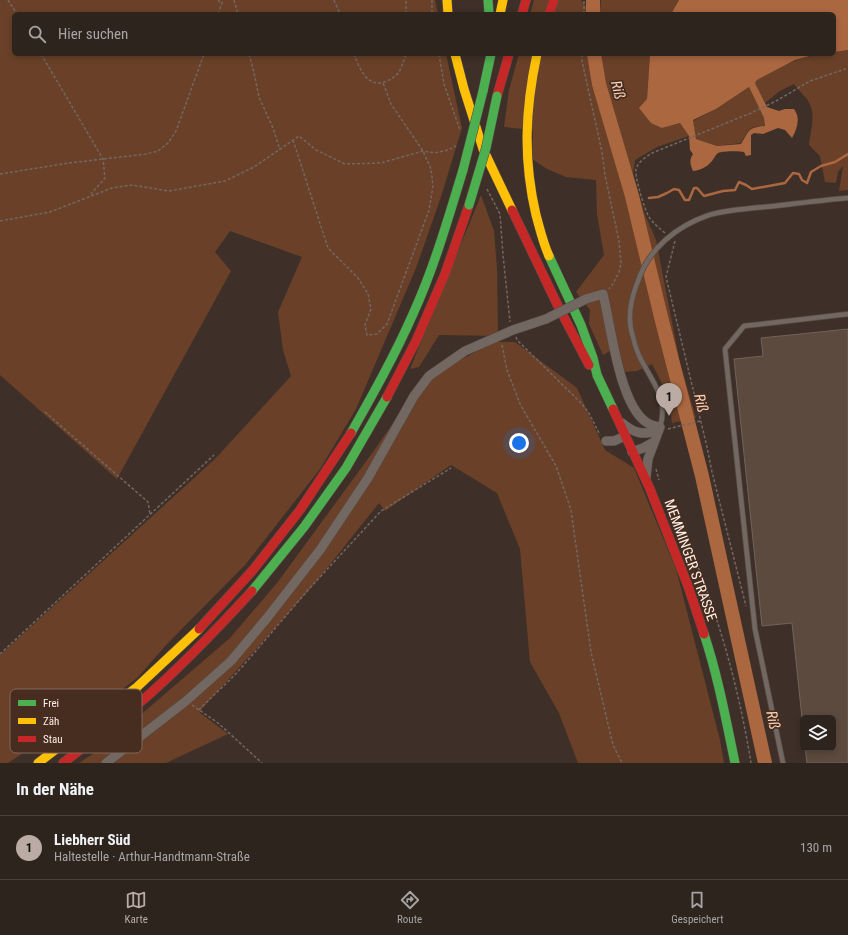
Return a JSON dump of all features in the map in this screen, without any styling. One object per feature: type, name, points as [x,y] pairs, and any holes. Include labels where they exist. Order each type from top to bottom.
[{"type":"main road","points":[[447,0],[448,12]]},
{"type":"main road","points":[[488,0],[489,12]]},
{"type":"main road","points":[[500,12],[503,0]]},
{"type":"main road","points":[[508,12],[510,0]]},
{"type":"main road","points":[[523,12],[526,0]]},
{"type":"main road","points":[[550,12],[554,0]]},
{"type":"main road","points":[[456,56],[464,89],[483,149],[558,306],[585,359],[597,375]]},
{"type":"main road","points":[[484,91],[487,56]]},
{"type":"main road","points":[[135,689],[187,642],[230,598],[252,572],[305,504],[360,417],[398,346],[436,256],[463,170],[484,91],[491,56]]},
{"type":"main road","points":[[142,700],[200,648],[257,587],[316,511],[368,432],[410,355],[443,280],[469,205],[486,148],[497,96],[503,56]]},
{"type":"main road","points":[[497,96],[509,56]]},
{"type":"main road","points":[[537,56],[527,108],[525,141],[527,173],[533,208],[543,244],[594,357],[597,375]]},
{"type":"main road","name":"MEMMINGER STRASSE","points":[[597,375],[646,480],[688,586],[712,657],[723,702],[735,763]]},
{"type":"main road","points":[[38,763],[54,753]]},
{"type":"main road","points":[[63,763],[76,753]]},
{"type":"street","points":[[142,735],[186,701],[232,661],[320,550],[368,478],[414,396],[428,376],[465,351],[500,337],[513,330],[546,319],[586,299],[603,294],[616,361],[625,389],[641,419],[647,424],[662,429]]},
{"type":"street","points":[[616,418],[636,433],[644,434],[662,429]]},
{"type":"street","points":[[646,480],[648,459],[654,442],[662,429]]},
{"type":"street","points":[[606,441],[614,441],[625,436]]},
{"type":"street","points":[[632,452],[654,442]]},
{"type":"street","points":[[106,763],[119,753]]},
{"type":"lane","points":[[662,429],[664,416],[662,404],[655,383],[643,364],[632,336],[630,307],[644,265],[660,245],[668,237],[686,225],[710,215],[748,208],[848,198]]},
{"type":"lane","points":[[783,763],[755,629],[725,349],[744,326],[848,314]]},
{"type":"path","points":[[8,0],[16,12]]},
{"type":"path","points":[[218,0],[222,4]]},
{"type":"path","points":[[219,12],[223,0]]},
{"type":"path","points":[[234,0],[237,12]]},
{"type":"path","points":[[334,0],[339,12]]},
{"type":"path","points":[[406,0],[406,12]]},
{"type":"path","points":[[432,0],[432,12]]},
{"type":"path","points":[[584,0],[584,12]]},
{"type":"path","points":[[42,56],[103,159],[105,178],[90,195]]},
{"type":"path","points":[[0,174],[69,163],[146,154],[158,151],[168,143],[176,131],[203,56]]},
{"type":"path","points":[[250,56],[259,97],[273,128],[280,150]]},
{"type":"path","points":[[355,56],[358,66],[370,81],[383,83],[397,75],[405,56]]},
{"type":"path","points":[[439,56],[444,84],[460,132]]},
{"type":"path","points":[[582,56],[586,84],[602,152],[605,175],[619,241],[621,263],[619,272],[613,284],[603,294]]},
{"type":"path","points":[[668,237],[648,216],[636,177],[636,167],[640,162],[652,153],[689,139],[776,101],[810,81],[848,68]]},
{"type":"path","points":[[293,140],[328,248],[358,278],[368,294],[371,308],[365,325],[367,335],[376,334],[387,324],[429,210],[433,186],[431,169],[423,151],[391,104],[383,83]]},
{"type":"path","points":[[0,221],[50,212],[90,195],[112,188],[132,185],[169,191],[226,181],[254,167],[299,136],[316,150],[346,164],[381,163],[423,151],[434,153],[448,150],[458,145]]},
{"type":"path","points":[[487,189],[500,214],[510,321],[517,340],[581,403],[589,413],[601,438],[606,441]]},
{"type":"path","points":[[674,233],[676,243],[666,276],[747,612]]},
{"type":"path","points":[[500,337],[507,370],[520,404],[556,466],[571,510],[591,652],[613,745],[622,763]]},
{"type":"path","points":[[45,412],[148,502],[150,514]]},
{"type":"path","points":[[662,429],[700,421]]},
{"type":"path","points":[[0,654],[214,455]]},
{"type":"path","points":[[656,464],[656,470],[661,484]]},
{"type":"path","points":[[199,710],[212,695],[234,677],[308,590],[381,511],[451,468]]},
{"type":"path","points":[[682,537],[690,546],[714,611],[745,725],[751,763]]},
{"type":"path","points":[[186,701],[218,723],[262,763]]},
{"type":"shaded area","points":[[0,0],[435,0],[438,12],[12,12],[12,56],[446,56],[462,128],[441,197],[416,268],[356,409],[320,469],[245,565],[168,643],[137,678],[122,689],[10,689],[10,753],[23,753],[8,763],[0,763],[0,655],[215,459],[291,376],[283,350],[278,312],[302,257],[230,231],[215,252],[231,271],[117,479],[0,375]]},
{"type":"shaded area","points":[[534,0],[581,0],[590,11],[600,10],[601,0],[679,0],[672,12],[531,12]]},
{"type":"shaded area","points":[[679,0],[848,0],[848,50],[836,52],[836,12],[672,12]]},
{"type":"shaded area","points":[[848,50],[848,190],[839,191],[843,166],[838,172],[836,183],[825,182],[820,156],[809,145],[813,116],[810,104],[806,98],[794,84],[780,91],[765,103],[755,83],[757,80],[794,61],[812,56],[836,56],[836,52]]},
{"type":"shaded area","points":[[518,56],[650,56],[647,99],[662,128],[680,123],[689,136],[657,147],[635,160],[633,174],[644,212],[656,240],[680,363],[696,418],[672,423],[669,397],[652,364],[637,371],[625,372],[618,346],[603,355],[589,324],[590,310],[576,292],[604,255],[597,214],[596,180],[566,177],[547,169],[532,159],[533,130],[504,127],[509,90]]},
{"type":"shaded area","points":[[650,56],[810,56],[795,60],[757,80],[755,83],[767,107],[779,111],[794,109],[798,120],[797,127],[792,138],[785,130],[778,128],[763,134],[754,133],[751,135],[751,155],[746,156],[744,152],[739,151],[718,153],[705,167],[693,171],[690,160],[693,154],[690,150],[689,136],[680,123],[662,128],[651,123],[639,108],[647,99]],"holes":[[[749,87],[764,118],[765,126],[750,130],[741,144],[717,146],[696,139],[693,120],[716,109]]]},
{"type":"shaded area","points":[[749,87],[764,118],[765,126],[755,127],[749,130],[741,143],[717,146],[696,139],[693,121],[716,109]]},
{"type":"shaded area","points":[[481,195],[494,231],[497,268],[498,336],[439,335],[419,367],[410,369]]},
{"type":"shaded area","points":[[494,342],[515,342],[577,388],[605,450],[634,468],[676,569],[720,740],[724,763],[578,763],[559,713],[530,662],[520,549],[497,493],[451,465],[385,511],[379,503],[312,587],[199,712],[228,734],[166,763],[79,763],[94,753],[142,753],[142,714],[230,638],[277,583],[402,410],[438,372]]},
{"type":"building","points":[[848,329],[848,763],[807,763],[805,751],[836,751],[836,715],[802,715],[792,623],[762,626],[734,359],[763,356],[761,338]]},
{"type":"waterway","name":"Riß","points":[[593,0],[593,12]]},
{"type":"waterway","name":"Riß","points":[[594,56],[599,84],[632,196],[662,321],[702,476],[765,763]]},
{"type":"waterway","points":[[649,198],[658,197],[674,189],[679,190],[685,200],[689,200],[694,188],[697,188],[704,196],[723,191],[735,190],[739,182],[752,189],[785,183],[793,173],[799,174],[802,180],[807,183],[811,172],[821,166],[835,162],[848,154]]},
{"type":"traffic: fast","points":[[488,0],[489,12]]},
{"type":"traffic: fast","points":[[483,91],[491,56]]},
{"type":"traffic: fast","points":[[463,170],[483,91]]},
{"type":"traffic: fast","points":[[469,205],[486,148],[497,96]]},
{"type":"traffic: fast","points":[[351,433],[376,389],[421,297],[463,170]]},
{"type":"traffic: fast","points":[[549,256],[581,325],[593,358],[597,375],[613,409]]},
{"type":"traffic: fast","points":[[252,591],[304,527],[346,468],[387,397]]},
{"type":"traffic: fast","points":[[704,634],[718,682],[735,763]]},
{"type":"traffic: slow","points":[[447,0],[448,12]]},
{"type":"traffic: slow","points":[[500,12],[503,0]]},
{"type":"traffic: slow","points":[[456,56],[464,89],[483,149],[512,210]]},
{"type":"traffic: slow","points":[[537,56],[528,115],[527,154],[536,215],[549,256]]},
{"type":"traffic: slow","points":[[134,689],[199,629]]},
{"type":"traffic: slow","points":[[38,763],[51,753]]},
{"type":"traffic: jam","points":[[523,12],[526,0]]},
{"type":"traffic: jam","points":[[550,12],[554,0]]},
{"type":"traffic: jam","points":[[497,96],[508,56]]},
{"type":"traffic: jam","points":[[387,397],[416,341],[445,274],[469,205]]},
{"type":"traffic: jam","points":[[512,210],[558,306],[589,365]]},
{"type":"traffic: jam","points":[[613,409],[650,489],[688,586],[704,634]]},
{"type":"traffic: jam","points":[[199,629],[253,570],[300,510],[351,433]]},
{"type":"traffic: jam","points":[[142,701],[173,673],[252,591]]},
{"type":"traffic: jam","points":[[63,763],[76,753]]},
{"type":"place","name":"Liebherr Süd","points":[[669,416]]}]
